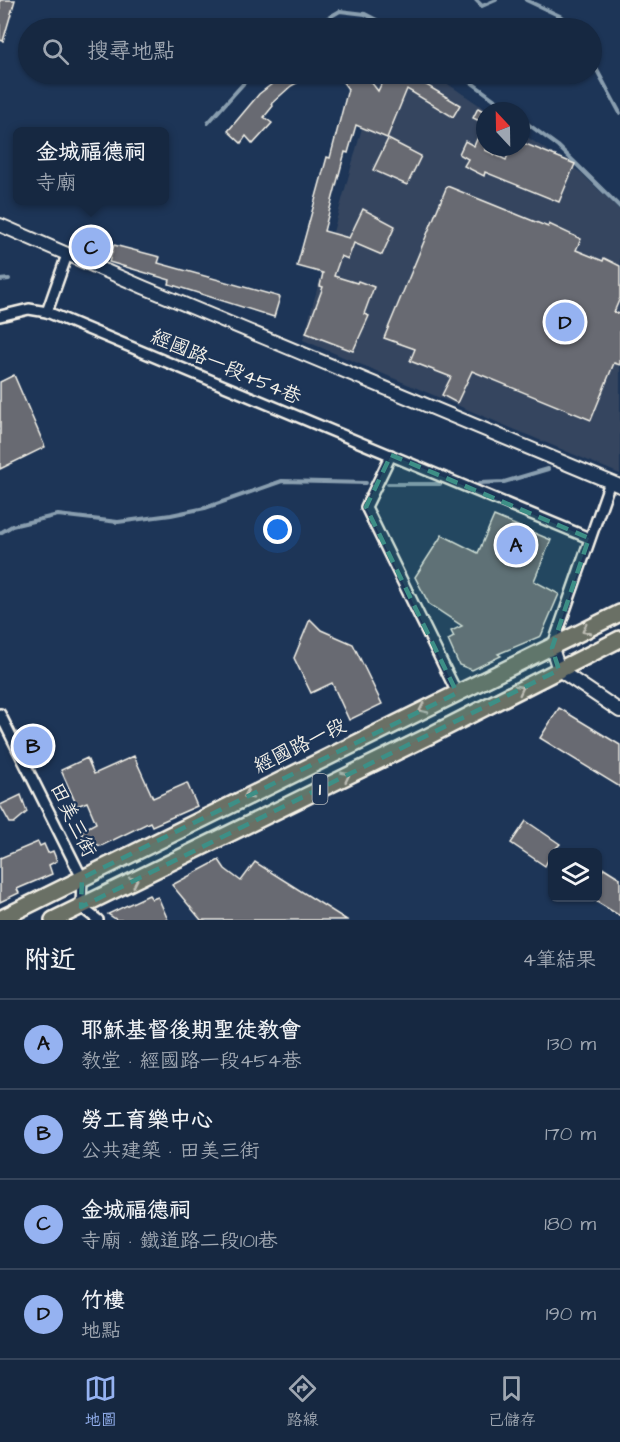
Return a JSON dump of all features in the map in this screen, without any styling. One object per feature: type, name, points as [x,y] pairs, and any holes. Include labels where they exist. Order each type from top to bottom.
[{"type":"main road","name":"經國路一段","points":[[0,919],[620,613]]},
{"type":"main road","name":"1","points":[[53,920],[620,639]]},
{"type":"street","points":[[0,225],[615,484],[589,538],[552,648],[559,670],[620,711]]},
{"type":"street","points":[[0,316],[29,309],[47,312],[67,255]]},
{"type":"street","name":"經國路一段454巷","points":[[47,312],[589,538]]},
{"type":"street","points":[[391,455],[366,507],[458,693]]},
{"type":"street","name":"田美三街","points":[[0,714],[81,878]]},
{"type":"street","points":[[81,878],[81,907],[98,920]]},
{"type":"highlighted area","points":[[391,455],[589,538],[552,648],[559,670],[81,907],[82,878],[457,693],[366,507]]},
{"type":"shaded area","points":[[374,84],[448,84],[476,103],[476,156],[530,156],[530,139],[580,172],[620,210],[620,474],[303,340]]},
{"type":"building","points":[[0,0],[15,0],[3,41],[0,40]]},
{"type":"building","points":[[272,84],[295,84],[271,104],[273,106],[264,117],[272,123],[253,144],[246,136],[241,143],[228,131],[259,94]]},
{"type":"building","points":[[344,84],[373,84],[378,91],[381,84],[425,84],[460,105],[453,117],[407,89],[387,138],[356,125],[348,153],[345,152],[324,231],[349,238],[363,209],[395,226],[382,255],[354,243],[348,259],[341,256],[334,276],[374,287],[364,314],[369,316],[353,351],[306,333],[323,287],[320,286],[323,273],[297,266],[327,157],[330,158],[348,89]]},
{"type":"building","points":[[388,139],[421,156],[407,185],[373,170]]},
{"type":"building","points":[[465,141],[474,146],[476,141],[476,156],[498,156],[506,160],[508,156],[530,156],[530,146],[575,164],[559,202],[485,172],[484,176],[464,166],[468,159],[459,154]]},
{"type":"building","points":[[447,186],[548,227],[549,224],[581,239],[576,250],[603,261],[604,258],[620,266],[620,298],[614,312],[620,314],[620,365],[614,363],[591,420],[472,371],[457,403],[442,395],[451,377],[410,361],[415,349],[384,338]]},
{"type":"building","points":[[114,245],[160,257],[158,263],[280,297],[274,317],[169,284],[170,280],[109,262]]},
{"type":"building","points":[[14,375],[45,447],[0,469],[0,382]]},
{"type":"building","points":[[494,516],[551,540],[534,581],[559,594],[541,636],[498,654],[501,656],[472,670],[459,665],[448,640],[454,637],[451,631],[462,626],[429,604],[415,577],[442,535],[478,553]]},
{"type":"building","points":[[310,619],[321,630],[353,644],[382,704],[349,720],[332,683],[311,693],[294,658]]},
{"type":"building","points":[[559,708],[620,745],[620,787],[540,738]]},
{"type":"building","points":[[134,756],[153,798],[187,783],[197,806],[152,826],[150,822],[101,846],[86,841],[81,831],[96,823],[87,802],[77,806],[61,770],[87,758],[94,774]]},
{"type":"building","points":[[21,795],[27,812],[14,823],[10,823],[0,805]]},
{"type":"building","points":[[526,821],[560,844],[556,848],[548,848],[548,860],[545,866],[511,843]]},
{"type":"building","points":[[38,842],[40,846],[44,844],[48,853],[53,851],[57,861],[49,865],[52,874],[17,889],[19,893],[0,902],[0,858]]},
{"type":"building","points":[[219,860],[225,869],[241,881],[255,862],[347,920],[201,920],[172,885]]},
{"type":"building","points":[[604,868],[620,878],[620,916],[597,902],[602,902],[602,871]]},
{"type":"building","points":[[149,895],[152,899],[158,897],[168,920],[117,920],[108,914]]},
{"type":"waterway","points":[[476,0],[482,6],[496,0]]},
{"type":"waterway","points":[[526,0],[562,18]]},
{"type":"waterway","points":[[328,18],[340,11],[365,14],[373,18]]},
{"type":"waterway","points":[[602,80],[620,113]]},
{"type":"waterway","points":[[208,123],[243,84]]},
{"type":"waterway","points":[[474,84],[498,102]]},
{"type":"waterway","points":[[530,126],[558,146],[620,207]]},
{"type":"waterway","points":[[0,280],[9,279]]},
{"type":"waterway","points":[[479,483],[504,482],[548,469]]},
{"type":"waterway","points":[[0,533],[12,526],[58,515],[118,522],[171,515],[205,508],[282,481],[366,483]]},
{"type":"waterway","points":[[388,484],[440,484]]},
{"type":"place","name":"金城福德祠","points":[[91,247]]},
{"type":"place","name":"竹樓","points":[[565,322]]},
{"type":"place","name":"耶穌基督後期聖徒教會","points":[[516,545]]},
{"type":"place","name":"勞工育樂中心","points":[[33,746]]}]
